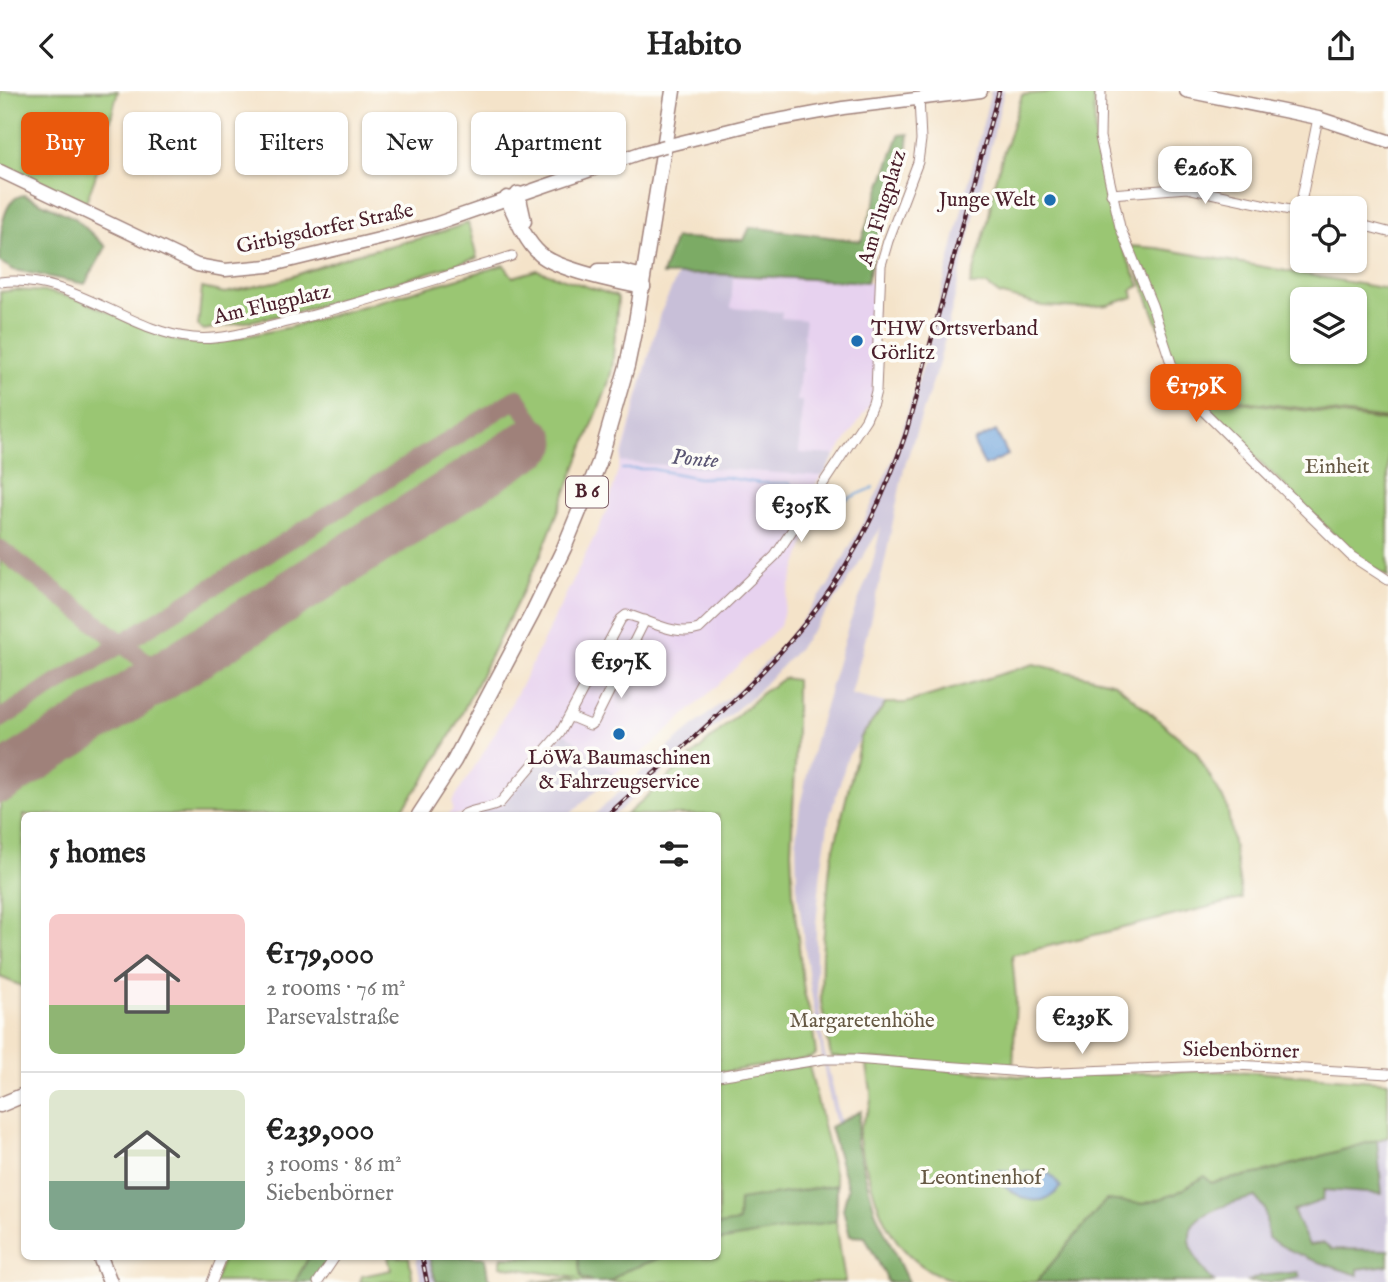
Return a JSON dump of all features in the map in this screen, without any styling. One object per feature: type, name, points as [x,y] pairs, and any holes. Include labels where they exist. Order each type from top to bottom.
[{"type":"main road","name":"B 6","points":[[421,812],[454,761],[564,548],[599,463],[627,366],[643,287],[673,91]]},
{"type":"main road","points":[[513,196],[525,233],[541,256],[577,270],[643,287]]},
{"type":"main road","points":[[619,271],[632,266],[647,252]]},
{"type":"main road","points":[[577,270],[619,271],[635,275],[643,287]]},
{"type":"main road","points":[[1,1104],[21,1096]]},
{"type":"main road","points":[[1,1104],[21,1106]]},
{"type":"main road","points":[[101,1260],[110,1282]]},
{"type":"street","points":[[919,98],[981,91]]},
{"type":"street","points":[[1101,91],[1100,137],[1111,194],[1125,244],[1152,305],[1176,377],[1183,390],[1352,556],[1388,580]]},
{"type":"street","points":[[1186,91],[1318,118],[1388,141]]},
{"type":"street","name":"Girbigsdorfer Straße","points":[[0,171],[197,265],[225,270],[268,266],[379,240],[435,224],[643,152],[688,140],[795,116],[919,98]]},
{"type":"street","name":"Am Flugplatz","points":[[645,620],[674,631],[688,632],[699,629],[707,622],[775,556],[866,419],[876,391],[881,265],[918,162],[921,140],[919,98]]},
{"type":"street","points":[[1303,196],[1318,118]]},
{"type":"street","points":[[1111,194],[1173,187],[1290,207]]},
{"type":"street","points":[[1367,226],[1388,232]]},
{"type":"street","name":"Am Flugplatz","points":[[0,282],[61,289],[160,330],[194,338],[236,334],[323,313],[512,256]]},
{"type":"street","points":[[468,812],[491,808],[500,803],[536,764],[571,716],[621,619],[632,615],[645,620],[594,722],[590,725],[571,716]]},
{"type":"street","name":"Siebenbörner","points":[[721,1076],[824,1059],[1035,1073],[1236,1065],[1388,1075]]},
{"type":"street","points":[[212,1282],[221,1260]]},
{"type":"street","points":[[318,1282],[333,1260]]},
{"type":"shaded area","points":[[991,91],[1004,91],[939,363],[904,468],[883,570],[851,695],[886,703],[848,756],[829,819],[816,925],[816,979],[824,1050],[841,1123],[836,1124],[809,979],[797,888],[796,838],[800,805],[816,737],[848,627],[872,566],[881,527],[840,594],[797,650],[757,692],[617,812],[597,812],[666,749],[748,681],[786,641],[828,586],[865,519],[891,463],[925,360]]},
{"type":"shaded area","points":[[711,274],[867,282],[876,285],[874,387],[871,403],[788,525],[806,539],[780,626],[652,745],[614,774],[572,812],[451,812],[452,802],[486,749],[522,684],[607,511],[660,314],[678,275]]},
{"type":"shaded area","points":[[678,275],[733,275],[731,308],[782,312],[781,318],[805,320],[797,401],[802,401],[799,453],[835,455],[823,476],[621,462],[660,314]]},
{"type":"shaded area","points":[[565,733],[614,774],[572,812],[480,812],[501,807]]},
{"type":"shaded area","points":[[1388,1137],[1388,1250],[1332,1249],[1324,1243],[1309,1246],[1293,1210],[1323,1200],[1324,1190],[1382,1194],[1377,1140]]},
{"type":"shaded area","points":[[1256,1197],[1265,1209],[1269,1237],[1286,1249],[1358,1275],[1358,1269],[1388,1265],[1388,1282],[1278,1282],[1299,1277],[1298,1272],[1260,1276],[1247,1282],[1214,1282],[1201,1269],[1192,1249],[1190,1231],[1198,1219],[1237,1200]]},
{"type":"shaded area","points":[[417,1260],[430,1260],[436,1282],[421,1282]]},
{"type":"green space","points":[[0,91],[118,91],[109,125],[109,112],[21,112],[21,175],[96,175],[84,207],[0,167]]},
{"type":"green space","name":"Junge Welt","points":[[1094,91],[1095,138],[1114,230],[1140,286],[1131,290],[1134,297],[1108,305],[1079,308],[1042,306],[999,294],[987,285],[970,285],[988,221],[995,180],[1022,95]]},
{"type":"green space","points":[[909,134],[907,155],[879,232],[867,282],[713,274],[662,275],[675,238],[744,240],[750,227],[861,241],[899,135]]},
{"type":"green space","points":[[24,195],[75,218],[106,247],[85,284],[14,270],[0,262],[1,232],[6,212],[16,198]]},
{"type":"green space","points":[[468,223],[477,258],[293,313],[204,330],[198,326],[202,288],[225,293],[279,281],[352,255],[429,236]]},
{"type":"green space","points":[[1128,246],[1157,248],[1388,289],[1388,419],[1252,402],[1187,389],[1177,374]]},
{"type":"green space","points":[[504,265],[513,277],[537,270],[616,296],[618,299],[612,369],[607,388],[540,557],[456,725],[430,771],[400,812],[21,812],[21,986],[0,977],[0,292],[48,292],[81,300],[177,341],[208,344],[291,327]]},
{"type":"green space","name":"Einheit","points":[[1193,396],[1388,421],[1388,577],[1360,560]]},
{"type":"green space","name":"Margaretenhöhe","points":[[1034,664],[1115,683],[1196,752],[1227,806],[1242,899],[1012,955],[1016,998],[1013,1068],[831,1057],[821,1002],[822,954],[830,865],[861,737],[886,703],[906,703]]},
{"type":"green space","points":[[784,678],[796,680],[791,851],[793,893],[804,992],[811,1016],[816,1054],[810,1058],[721,1073],[721,812],[629,812],[762,693]]},
{"type":"green space","name":"Leontinenhof","points":[[867,1062],[1026,1077],[1199,1071],[1254,1072],[1388,1082],[1388,1137],[1266,1172],[1210,1183],[1205,1177],[1175,1194],[1144,1204],[1106,1200],[1036,1282],[961,1282],[943,1277],[914,1259],[892,1234],[877,1203],[859,1140],[860,1129],[871,1104]]},
{"type":"green space","points":[[809,1065],[837,1185],[836,1221],[845,1282],[530,1282],[577,1278],[500,1266],[501,1260],[721,1260],[721,1079]]},
{"type":"green space","points":[[861,1111],[856,1141],[875,1211],[908,1282],[887,1282],[865,1237],[850,1236],[843,1209],[848,1189],[830,1127]]},
{"type":"green space","points":[[1377,1140],[1382,1194],[1324,1190],[1323,1200],[1293,1211],[1309,1245],[1324,1243],[1332,1249],[1388,1250],[1388,1265],[1358,1269],[1358,1275],[1290,1250],[1268,1238],[1265,1209],[1255,1197],[1210,1212],[1192,1226],[1190,1234],[1193,1252],[1214,1282],[1036,1282],[1106,1200],[1144,1204],[1175,1194],[1205,1176],[1211,1183],[1266,1172]]},
{"type":"green space","points":[[837,1185],[836,1221],[721,1240],[721,1225],[738,1222],[739,1200]]},
{"type":"green space","points":[[223,1260],[307,1260],[295,1282],[214,1282]]},
{"type":"green space","points":[[307,1260],[329,1260],[314,1282],[295,1282]]},
{"type":"green space","points":[[389,1260],[409,1260],[413,1282],[360,1282],[362,1276],[391,1270]]},
{"type":"green space","points":[[430,1260],[485,1260],[488,1277],[492,1282],[436,1282]]},
{"type":"green space","points":[[578,1260],[655,1260],[625,1271],[609,1282],[593,1282],[581,1278]]},
{"type":"green space","points":[[1298,1272],[1300,1277],[1278,1282],[1247,1282],[1260,1276]]},
{"type":"water","points":[[996,431],[1008,455],[985,466],[974,444]]},
{"type":"water","points":[[999,1170],[1050,1174],[1061,1187],[1045,1199],[1028,1199],[1012,1191],[997,1178]]},
{"type":"waterway","name":"Ponte","points":[[622,469],[652,469],[699,478],[724,477],[759,483],[789,483],[803,494]]},
{"type":"waterway","name":"Ponte","points":[[815,504],[837,503],[873,488]]},
{"type":"taxiway","points":[[0,719],[517,398],[536,428],[532,442]]},
{"type":"taxiway","points":[[0,549],[163,675]]},
{"type":"runway","points":[[0,779],[532,442]]},
{"type":"railway","points":[[611,812],[727,707],[783,650],[832,587],[865,531],[906,433],[999,91]]},
{"type":"railway","points":[[423,1260],[427,1282]]},
{"type":"place","name":"Junge Welt","points":[[1050,200]]},
{"type":"place","name":"THW Ortsverband Görlitz","points":[[857,341]]},
{"type":"place","name":"LöWa Baumaschinen & Fahrzeugservice","points":[[619,734]]}]
